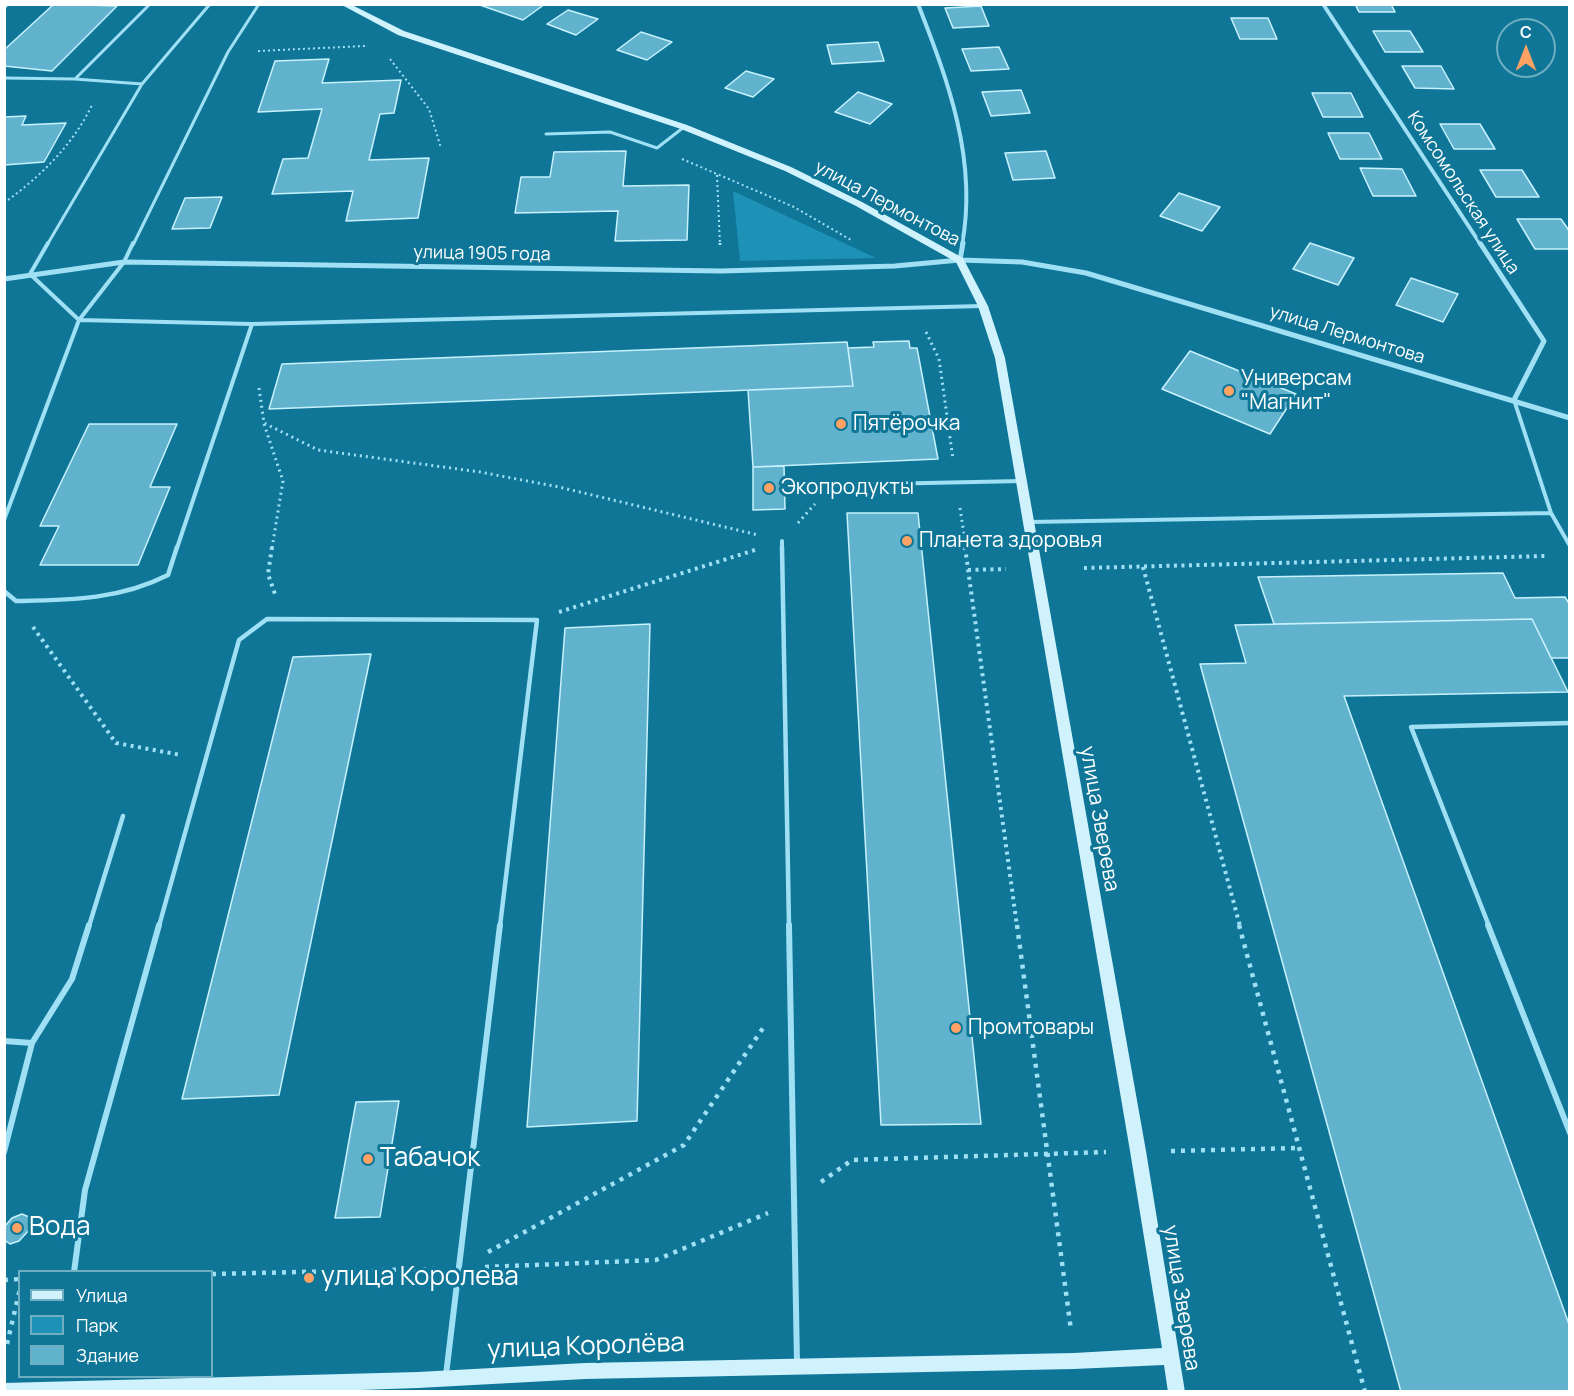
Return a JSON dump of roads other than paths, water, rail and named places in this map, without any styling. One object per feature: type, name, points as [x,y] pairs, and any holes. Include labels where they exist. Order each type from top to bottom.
[{"type":"main road","name":"улица Лермонтова","points":[[343,4],[401,33],[684,127],[788,169],[960,260]]},
{"type":"main road","name":"улица Зверева","points":[[960,260],[982,306],[1000,358],[1138,1151],[1177,1392]]},
{"type":"main road","name":"улица Королёва","points":[[4,1391],[58,1382],[445,1378],[585,1371],[1074,1361],[1170,1356]]},
{"type":"street","points":[[918,4],[956,106],[965,153],[967,211],[960,260]]},
{"type":"street","name":"Комсомольская улица","points":[[1323,4],[1544,340],[1514,400]]},
{"type":"street","name":"улица 1905 года","points":[[4,279],[30,273],[124,262],[721,271],[895,266],[960,260]]},
{"type":"street","name":"улица Лермонтова","points":[[960,260],[1022,262],[1086,273],[1569,418]]},
{"type":"lane","points":[[4,8],[8,4]]},
{"type":"lane","points":[[75,79],[150,4]]},
{"type":"lane","points":[[210,4],[142,84],[30,273],[79,320],[252,324],[982,306]]},
{"type":"lane","points":[[4,520],[79,320],[124,262],[228,52],[259,4]]},
{"type":"lane","points":[[4,78],[75,79],[142,84]]},
{"type":"lane","points":[[546,134],[610,132],[657,148],[684,127]]},
{"type":"lane","points":[[4,591],[16,601],[98,599],[146,588],[168,575],[252,324]]},
{"type":"lane","points":[[1514,400],[1551,513],[1569,546]]},
{"type":"lane","points":[[832,485],[1022,481]]},
{"type":"lane","points":[[1029,522],[1551,513]]},
{"type":"lane","points":[[782,541],[797,1366]]},
{"type":"lane","points":[[74,1270],[85,1190],[239,640],[267,619],[537,620],[445,1378]]},
{"type":"lane","points":[[1569,723],[1411,727],[1569,1133]]},
{"type":"lane","points":[[4,1152],[32,1043],[72,979],[123,816]]},
{"type":"lane","points":[[4,1041],[32,1043]]},
{"type":"place","name":"Универсам \"Магнит\"","points":[[1229,391]]},
{"type":"place","name":"Пятёрочка","points":[[841,424]]},
{"type":"place","name":"Экопродукты","points":[[769,488]]},
{"type":"place","name":"Планета здоровья","points":[[907,541]]},
{"type":"place","name":"Промтовары","points":[[956,1028]]},
{"type":"place","name":"Табачок","points":[[368,1159]]},
{"type":"place","name":"Вода","points":[[17,1228]]},
{"type":"place","name":"улица Королева","points":[[309,1278]]}]
